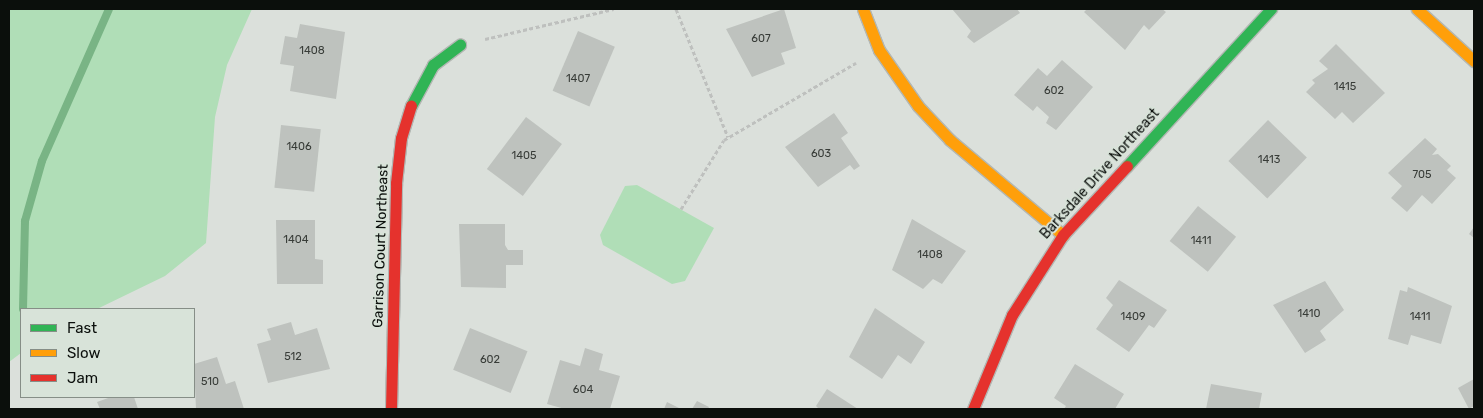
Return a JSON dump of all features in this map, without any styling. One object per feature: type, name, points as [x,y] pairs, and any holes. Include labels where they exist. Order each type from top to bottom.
[{"type":"street","points":[[863,9],[879,50],[918,106],[950,140],[1063,235]]},
{"type":"street","name":"Barksdale Drive Northeast","points":[[973,409],[1012,315],[1063,235],[1270,9]]},
{"type":"street","points":[[1417,9],[1474,62]]},
{"type":"street","name":"Garrison Court Northeast","points":[[392,409],[396,183],[401,138],[414,97],[433,65],[460,45]]},
{"type":"path","points":[[460,45],[614,9]]},
{"type":"path","points":[[676,9],[728,137]]},
{"type":"path","points":[[681,209],[728,137],[879,50]]},
{"type":"green space","points":[[9,9],[252,9],[227,65],[215,117],[206,243],[165,276],[99,308],[20,308],[20,354],[9,362]]},
{"type":"green space","points":[[637,185],[714,228],[685,281],[672,284],[603,245],[600,235],[625,186]]},
{"type":"building","points":[[784,9],[796,48],[781,53],[785,64],[752,77],[726,29]]},
{"type":"building","points":[[952,9],[1017,9],[1020,13],[974,43],[967,37],[971,31]]},
{"type":"building","points":[[1087,9],[1162,9],[1166,12],[1149,30],[1144,25],[1125,50],[1084,12]]},
{"type":"building","points":[[300,24],[345,32],[336,99],[290,91],[294,66],[280,64],[285,36],[297,38]]},
{"type":"building","points":[[578,31],[615,47],[589,106],[553,91]]},
{"type":"building","points":[[1336,44],[1385,93],[1353,123],[1342,112],[1335,119],[1306,92],[1315,83],[1312,80],[1328,69],[1319,61]]},
{"type":"building","points":[[1062,60],[1093,87],[1056,130],[1046,123],[1049,117],[1037,106],[1033,111],[1014,95],[1038,68],[1047,76]]},
{"type":"building","points":[[834,113],[848,133],[841,138],[860,166],[854,170],[850,165],[818,187],[785,147]]},
{"type":"building","points":[[526,117],[562,144],[523,196],[487,169]]},
{"type":"building","points":[[1268,120],[1307,158],[1267,199],[1228,161]]},
{"type":"building","points":[[281,125],[321,129],[314,192],[274,188]]},
{"type":"building","points":[[1425,138],[1437,149],[1432,155],[1438,154],[1451,166],[1447,170],[1456,178],[1432,204],[1422,195],[1407,212],[1391,198],[1402,186],[1388,173]]},
{"type":"building","points":[[1198,206],[1236,237],[1208,272],[1170,241]]},
{"type":"building","points":[[912,219],[966,251],[942,284],[933,279],[923,289],[892,270]]},
{"type":"building","points":[[276,220],[315,220],[315,259],[323,260],[323,284],[277,284]]},
{"type":"building","points":[[459,224],[505,224],[505,245],[508,250],[523,250],[523,265],[506,265],[506,288],[461,287]]},
{"type":"building","points":[[1474,227],[1474,238],[1469,234]]},
{"type":"building","points":[[1119,280],[1167,310],[1154,328],[1149,325],[1129,352],[1096,329],[1113,305],[1106,298]]},
{"type":"building","points":[[1325,281],[1344,310],[1320,331],[1326,340],[1305,353],[1273,305]]},
{"type":"building","points":[[1408,287],[1452,306],[1441,344],[1411,335],[1408,345],[1388,339],[1400,290],[1407,292]]},
{"type":"building","points":[[875,308],[925,342],[911,364],[898,355],[882,379],[849,357]]},
{"type":"building","points":[[291,322],[295,335],[317,328],[330,369],[268,383],[257,344],[271,340],[267,329]]},
{"type":"building","points":[[470,328],[527,351],[511,393],[453,370]]},
{"type":"building","points":[[585,348],[603,354],[599,370],[620,376],[610,409],[565,409],[547,404],[560,360],[580,366]]},
{"type":"building","points":[[217,357],[226,384],[235,381],[244,409],[196,409],[195,364]]},
{"type":"building","points":[[1075,364],[1124,394],[1115,409],[1064,409],[1066,406],[1054,398]]},
{"type":"building","points":[[1474,379],[1474,406],[1469,409],[1458,388]]},
{"type":"building","points":[[1211,384],[1262,393],[1259,409],[1206,409]]},
{"type":"building","points":[[827,389],[858,409],[819,409],[816,406]]},
{"type":"building","points":[[108,398],[134,398],[138,409],[100,409],[97,402]]},
{"type":"building","points":[[697,401],[709,407],[708,409],[692,409]]},
{"type":"building","points":[[667,402],[681,409],[664,409]]},
{"type":"waterway","points":[[23,308],[25,221],[42,161],[109,9]]},
{"type":"traffic: fast","points":[[1127,166],[1271,9]]},
{"type":"traffic: fast","points":[[411,106],[433,65],[460,45]]},
{"type":"traffic: slow","points":[[863,9],[879,50],[918,106],[950,140],[1063,235]]},
{"type":"traffic: slow","points":[[1417,9],[1474,61]]},
{"type":"traffic: jam","points":[[391,409],[396,183],[401,138],[411,106]]},
{"type":"traffic: jam","points":[[973,409],[1012,315],[1063,235],[1127,166]]}]
